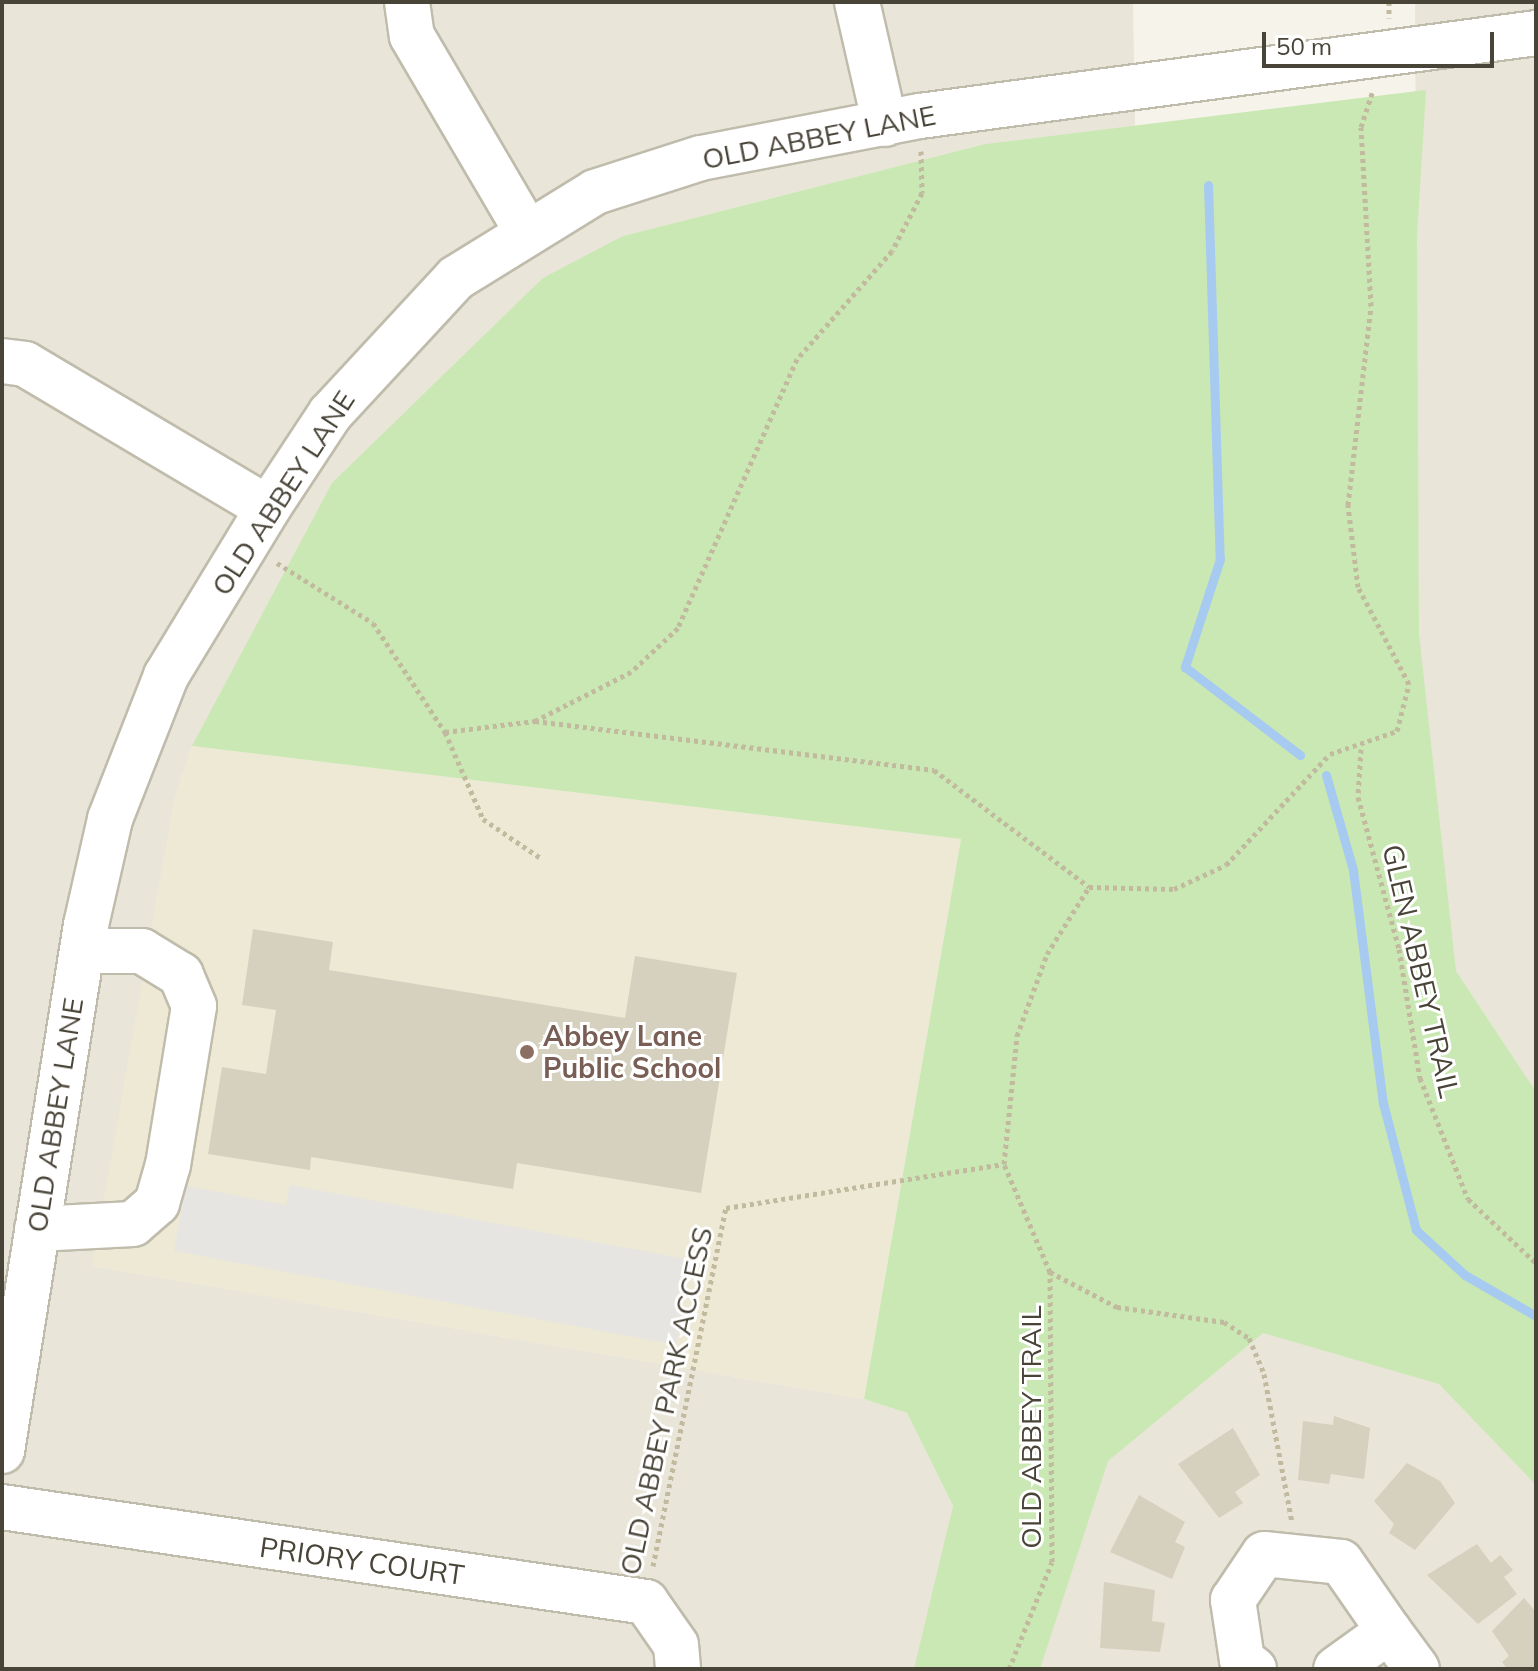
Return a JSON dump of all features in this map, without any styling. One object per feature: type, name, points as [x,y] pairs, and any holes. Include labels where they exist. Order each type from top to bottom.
[{"type":"street","points":[[407,2],[412,36],[526,230]]},
{"type":"street","points":[[857,2],[902,120]]},
{"type":"street","name":"OLD ABBEY LANE","points":[[2,1451],[82,951],[110,819],[166,676],[258,526],[330,414],[393,339],[456,278],[526,230],[595,192],[701,158],[902,120],[1536,33]]},
{"type":"street","points":[[2,361],[25,364],[258,526]]},
{"type":"street","points":[[37,1229],[133,1224],[157,1203],[168,1165],[189,996],[181,975],[142,951],[82,951]]},
{"type":"street","name":"PRIORY COURT","points":[[2,1507],[646,1602]]},
{"type":"street","points":[[1254,1669],[1242,1660],[1233,1600],[1264,1554],[1298,1554],[1341,1562],[1417,1669]]},
{"type":"street","points":[[646,1602],[676,1645],[678,1669]]},
{"type":"street","points":[[1336,1669],[1389,1631]]},
{"type":"path","points":[[445,732],[535,721],[934,770],[1089,887],[1174,889],[1226,865],[1330,754],[1361,749],[1397,731],[1409,684],[1358,587],[1348,505],[1371,306],[1361,127],[1381,54],[1389,2]]},
{"type":"path","points":[[535,721],[631,672],[678,628],[797,359],[892,251],[922,193],[902,120]]},
{"type":"path","points":[[258,526],[373,623],[445,732],[483,819],[542,859]]},
{"type":"path","name":"GLEN ABBEY TRAIL","points":[[1361,749],[1358,797],[1399,949],[1420,1078],[1468,1199],[1536,1263]]},
{"type":"path","name":"OLD ABBEY TRAIL","points":[[1009,1669],[1052,1562],[1050,1272],[1004,1164],[1017,1036],[1047,954],[1089,887]]},
{"type":"path","name":"OLD ABBEY PARK ACCESS","points":[[646,1602],[726,1208],[1004,1164]]},
{"type":"path","name":"OLD ABBEY TRAIL","points":[[1050,1272],[1117,1307],[1224,1322],[1249,1338],[1264,1374],[1298,1554]]},
{"type":"shaded area","points":[[2,2],[1133,2],[1135,126],[985,144],[623,236],[192,746],[174,802],[93,1266],[864,1399],[907,1413],[953,1506],[918,1669],[2,1669]]},
{"type":"shaded area","points":[[1415,2],[1536,2],[1536,1669],[1011,1669],[1419,682]]},
{"type":"shaded area","name":"Abbey Lane Public School","points":[[192,746],[961,839],[864,1399],[92,1266],[174,802]]},
{"type":"shaded area","points":[[290,1185],[692,1260],[676,1345],[174,1251],[186,1186],[286,1205]]},
{"type":"green space","points":[[1426,90],[1417,237],[1419,634],[1456,971],[1536,1092],[1536,1485],[1439,1384],[1263,1333],[1108,1461],[1040,1669],[914,1669],[953,1506],[907,1413],[864,1399],[961,839],[192,746],[332,483],[543,278],[623,236],[985,144]]},
{"type":"building","points":[[253,929],[333,942],[329,970],[625,1018],[635,956],[737,973],[701,1193],[517,1163],[513,1189],[311,1157],[310,1170],[208,1154],[222,1067],[266,1074],[276,1010],[242,1005]]},
{"type":"building","points":[[1334,1416],[1370,1428],[1364,1479],[1331,1474],[1329,1484],[1298,1480],[1303,1421],[1333,1425]]},
{"type":"building","points":[[1233,1428],[1260,1475],[1235,1492],[1243,1503],[1219,1518],[1178,1464]]},
{"type":"building","points":[[1407,1463],[1440,1481],[1455,1503],[1415,1550],[1389,1533],[1394,1524],[1374,1501]]},
{"type":"building","points":[[1139,1495],[1185,1522],[1175,1542],[1185,1547],[1172,1579],[1110,1552]]},
{"type":"building","points":[[1477,1544],[1491,1563],[1500,1555],[1513,1570],[1504,1577],[1517,1594],[1478,1624],[1427,1575]]},
{"type":"building","points":[[1104,1582],[1155,1590],[1152,1621],[1165,1623],[1160,1652],[1100,1648]]},
{"type":"building","points":[[1524,1598],[1536,1612],[1536,1669],[1507,1669],[1502,1662],[1509,1656],[1492,1631]]},
{"type":"waterway","points":[[1208,185],[1220,559],[1185,667],[1300,755]]},
{"type":"waterway","points":[[1326,775],[1353,870],[1383,1103],[1416,1230],[1465,1275],[1536,1316]]},
{"type":"place","name":"Abbey Lane Public School","points":[[527,1052]]}]
